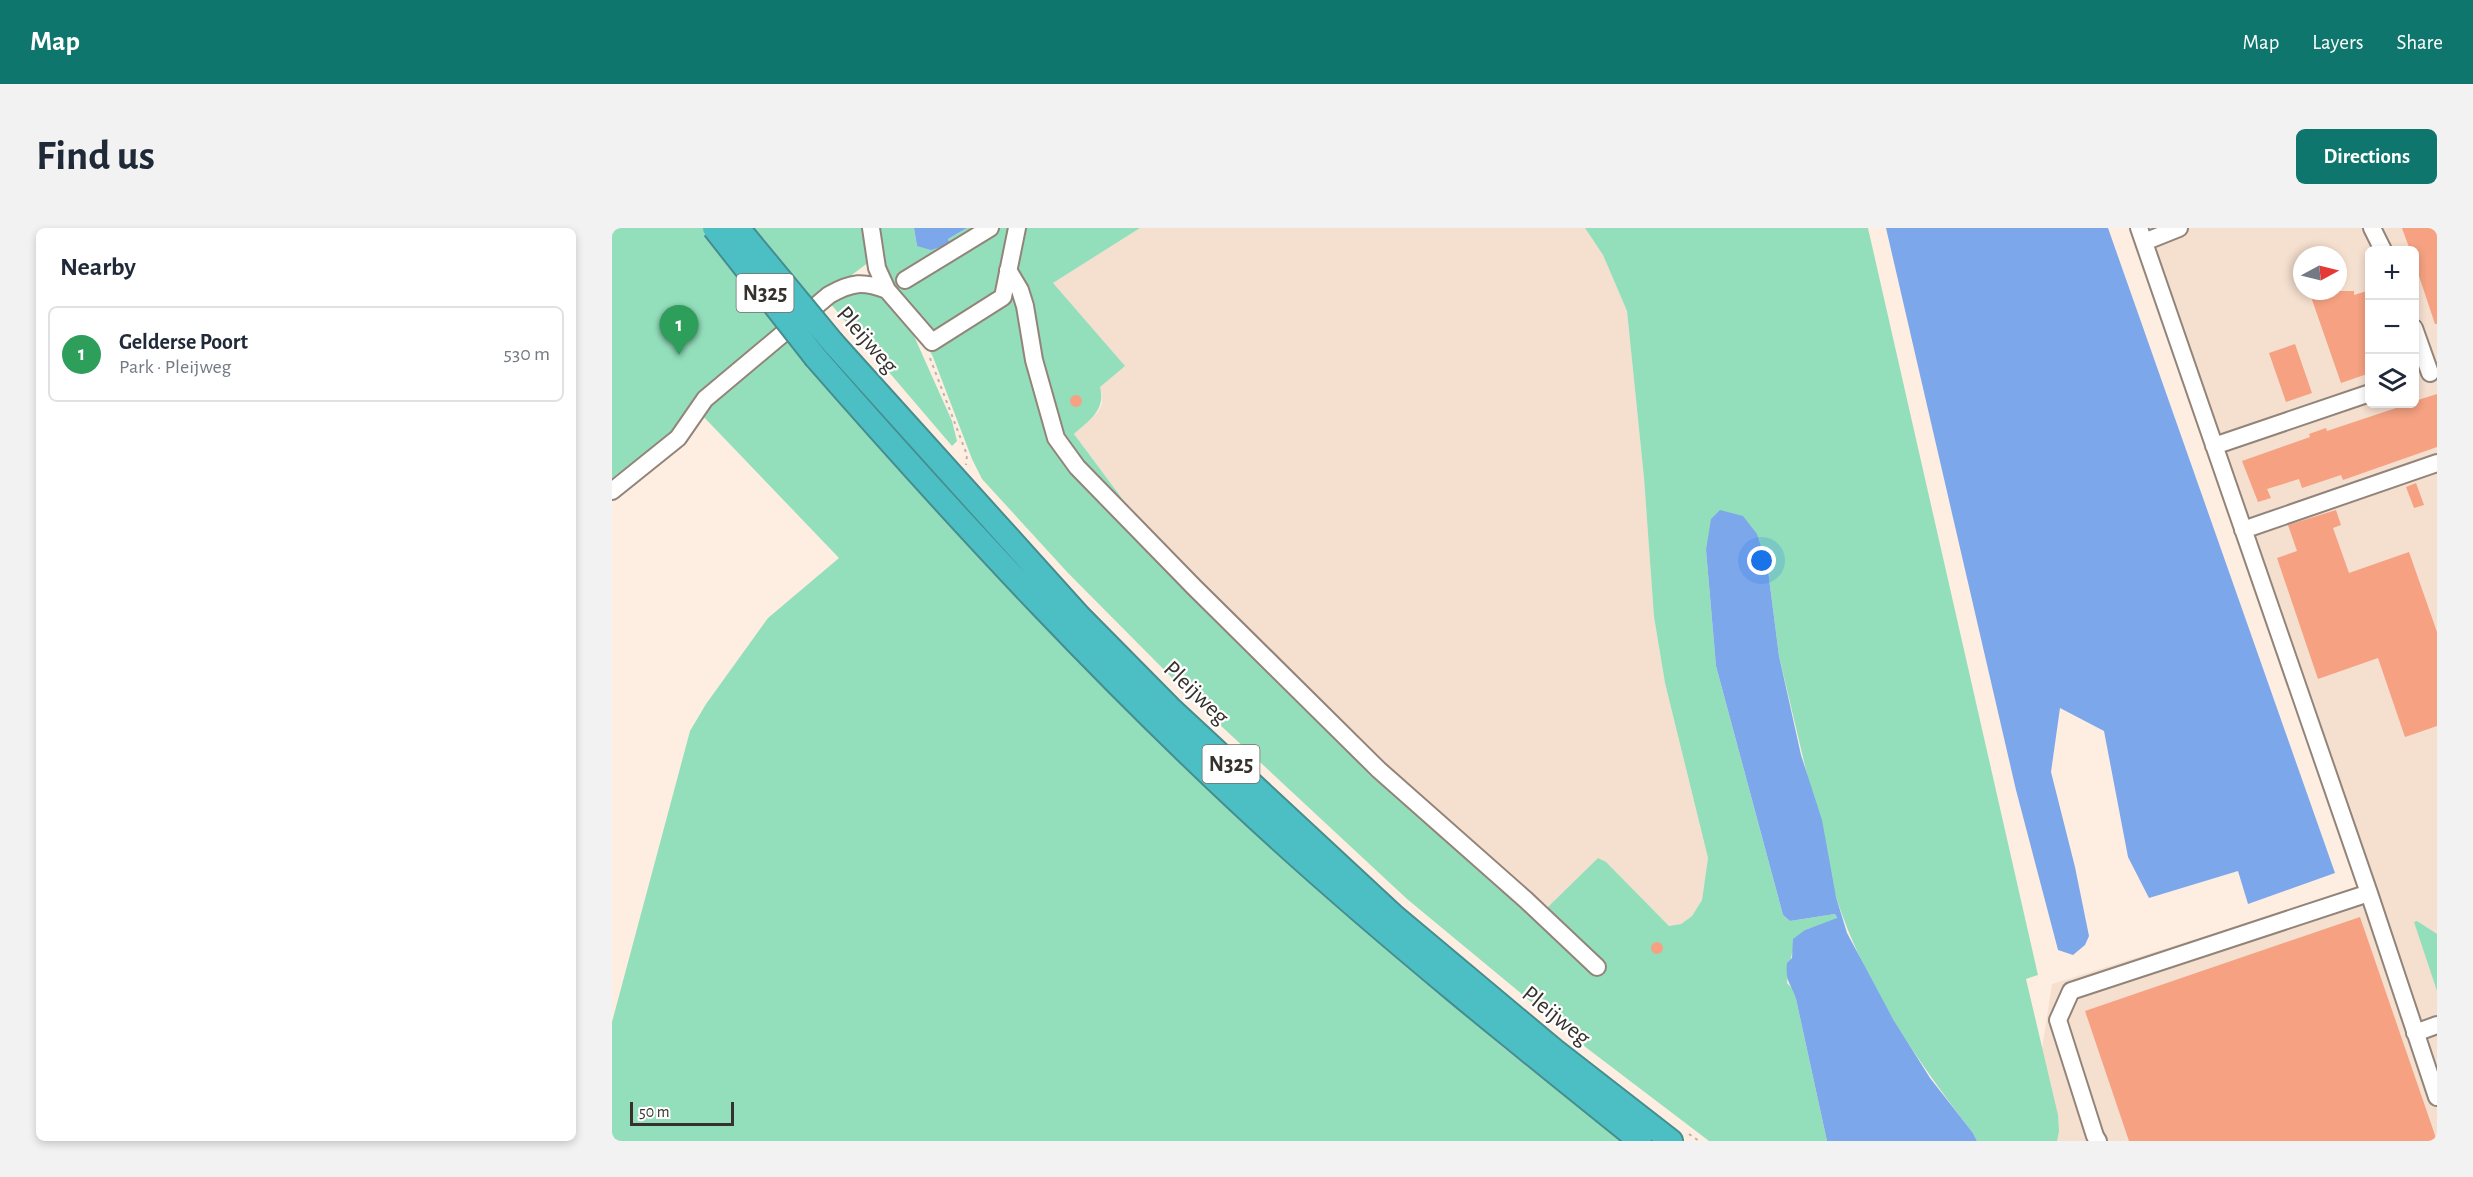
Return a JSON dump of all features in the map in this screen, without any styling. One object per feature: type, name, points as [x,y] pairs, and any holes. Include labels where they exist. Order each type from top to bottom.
[{"type":"highway","name":"Pleijweg","points":[[714,228],[825,351],[1170,708],[1395,917],[1554,1050],[1677,1136]]},
{"type":"highway","name":"Pleijweg","points":[[738,228],[906,461],[1022,586],[1149,715],[1253,814],[1411,956],[1640,1141]]},
{"type":"street","points":[[871,228],[877,268],[887,290],[932,342],[1003,297],[1017,228]]},
{"type":"street","points":[[905,280],[990,228]]},
{"type":"street","points":[[2179,228],[2141,235],[2369,893],[2437,1097]]},
{"type":"street","points":[[2372,228],[2381,246]]},
{"type":"street","points":[[1008,270],[1020,290],[1025,306],[1034,360],[1056,438],[1077,467],[1194,587],[1379,770],[1526,900],[1597,967]]},
{"type":"street","points":[[612,491],[678,438],[705,399],[829,295],[863,282],[887,290]]},
{"type":"street","points":[[2419,343],[2427,374]]},
{"type":"street","points":[[2214,446],[2365,395]]},
{"type":"street","points":[[2243,530],[2437,463]]},
{"type":"street","points":[[2098,1141],[2058,1020],[2072,991],[2369,893]]},
{"type":"street","points":[[2415,1033],[2437,1025]]},
{"type":"path","points":[[932,342],[928,354],[967,455],[968,460],[964,467]]},
{"type":"path","points":[[1677,1136],[1699,1141]]},
{"type":"shaded area","points":[[1140,228],[1585,228],[1603,255],[1627,311],[1644,478],[1654,617],[1665,683],[1708,858],[1702,900],[1692,916],[1681,924],[1669,926],[1606,863],[1598,858],[1549,907],[1483,854],[1363,745],[1144,528],[1074,434],[1098,412],[1102,404],[1102,394],[1053,283]]},
{"type":"shaded area","points":[[2133,228],[2437,228],[2437,1141],[2028,1141],[2052,984],[2359,888]]},
{"type":"green space","points":[[612,228],[863,228],[869,262],[716,378],[677,422],[674,430],[612,478]]},
{"type":"green space","points":[[875,228],[914,228],[917,246],[950,244],[948,239],[967,228],[1140,228],[1053,283],[1125,366],[1100,387],[1099,408],[1091,419],[1074,434],[1144,528],[1363,745],[1483,854],[1548,907],[1598,858],[1606,862],[1669,926],[1681,924],[1692,916],[1702,900],[1708,858],[1665,683],[1654,617],[1644,478],[1627,311],[1603,255],[1585,228],[1868,228],[2038,975],[2026,979],[2058,1115],[2057,1141],[1977,1141],[1912,1050],[1861,960],[1836,897],[1779,656],[1768,570],[1706,550],[1716,666],[1783,915],[1790,921],[1835,914],[1837,919],[1805,930],[1792,953],[1787,983],[1793,989],[1796,999],[1827,1141],[1709,1141],[1588,1049],[1407,899],[1204,710],[1068,573],[982,479],[972,459],[933,357],[912,318],[887,287]]},
{"type":"green space","points":[[867,290],[882,293],[910,327],[952,421],[957,441],[952,446],[829,302],[834,294]]},
{"type":"green space","points":[[785,338],[935,508],[1061,641],[1400,959],[1504,1048],[1623,1141],[612,1141],[612,1022],[690,731],[706,704],[768,618],[839,558],[699,412]]},
{"type":"green space","points":[[2417,921],[2437,934],[2437,991],[2414,922]]},
{"type":"water","points":[[914,228],[967,228],[948,239],[950,244],[931,250],[917,246]]},
{"type":"water","points":[[1886,228],[2108,228],[2335,873],[2248,904],[2238,871],[2149,898],[2128,857],[2104,731],[2060,708],[2051,772],[2075,867],[2089,936],[2085,945],[2073,955],[2058,950],[2016,790]]},
{"type":"water","points":[[1720,510],[1743,516],[1757,534],[1768,570],[1779,656],[1801,755],[1822,820],[1836,897],[1847,933],[1893,1019],[1930,1078],[1977,1141],[1827,1141],[1796,999],[1788,979],[1787,963],[1792,958],[1793,939],[1805,930],[1837,918],[1835,914],[1790,921],[1783,915],[1716,666],[1706,550],[1711,519]]},
{"type":"building","points":[[2402,228],[2437,228],[2437,324],[2435,324],[2419,276],[2419,246],[2409,246]]},
{"type":"building","points":[[2347,291],[2354,291],[2354,295],[2365,292],[2365,375],[2341,383],[2312,300],[2347,300]]},
{"type":"building","points":[[2295,344],[2312,393],[2286,402],[2269,353]]},
{"type":"building","points":[[2437,394],[2437,447],[2343,480],[2341,475],[2302,488],[2299,479],[2267,489],[2271,498],[2258,502],[2242,461],[2310,437],[2309,434],[2326,428],[2327,431],[2396,408],[2419,408],[2419,400]]},
{"type":"building","points":[[1078,395],[1082,401],[1078,407],[1074,407],[1070,399]]},
{"type":"building","points":[[2416,483],[2424,505],[2414,508],[2406,487]]},
{"type":"building","points":[[2336,510],[2341,525],[2333,528],[2349,573],[2409,552],[2437,632],[2437,726],[2405,737],[2378,658],[2318,679],[2277,558],[2297,551],[2288,525]]},
{"type":"building","points":[[2360,917],[2437,1141],[2129,1141],[2085,1011]]},
{"type":"building","points":[[1659,942],[1663,948],[1659,954],[1655,954],[1651,946]]},
{"type":"place","name":"Gelderse Poort","points":[[679,355]]}]
